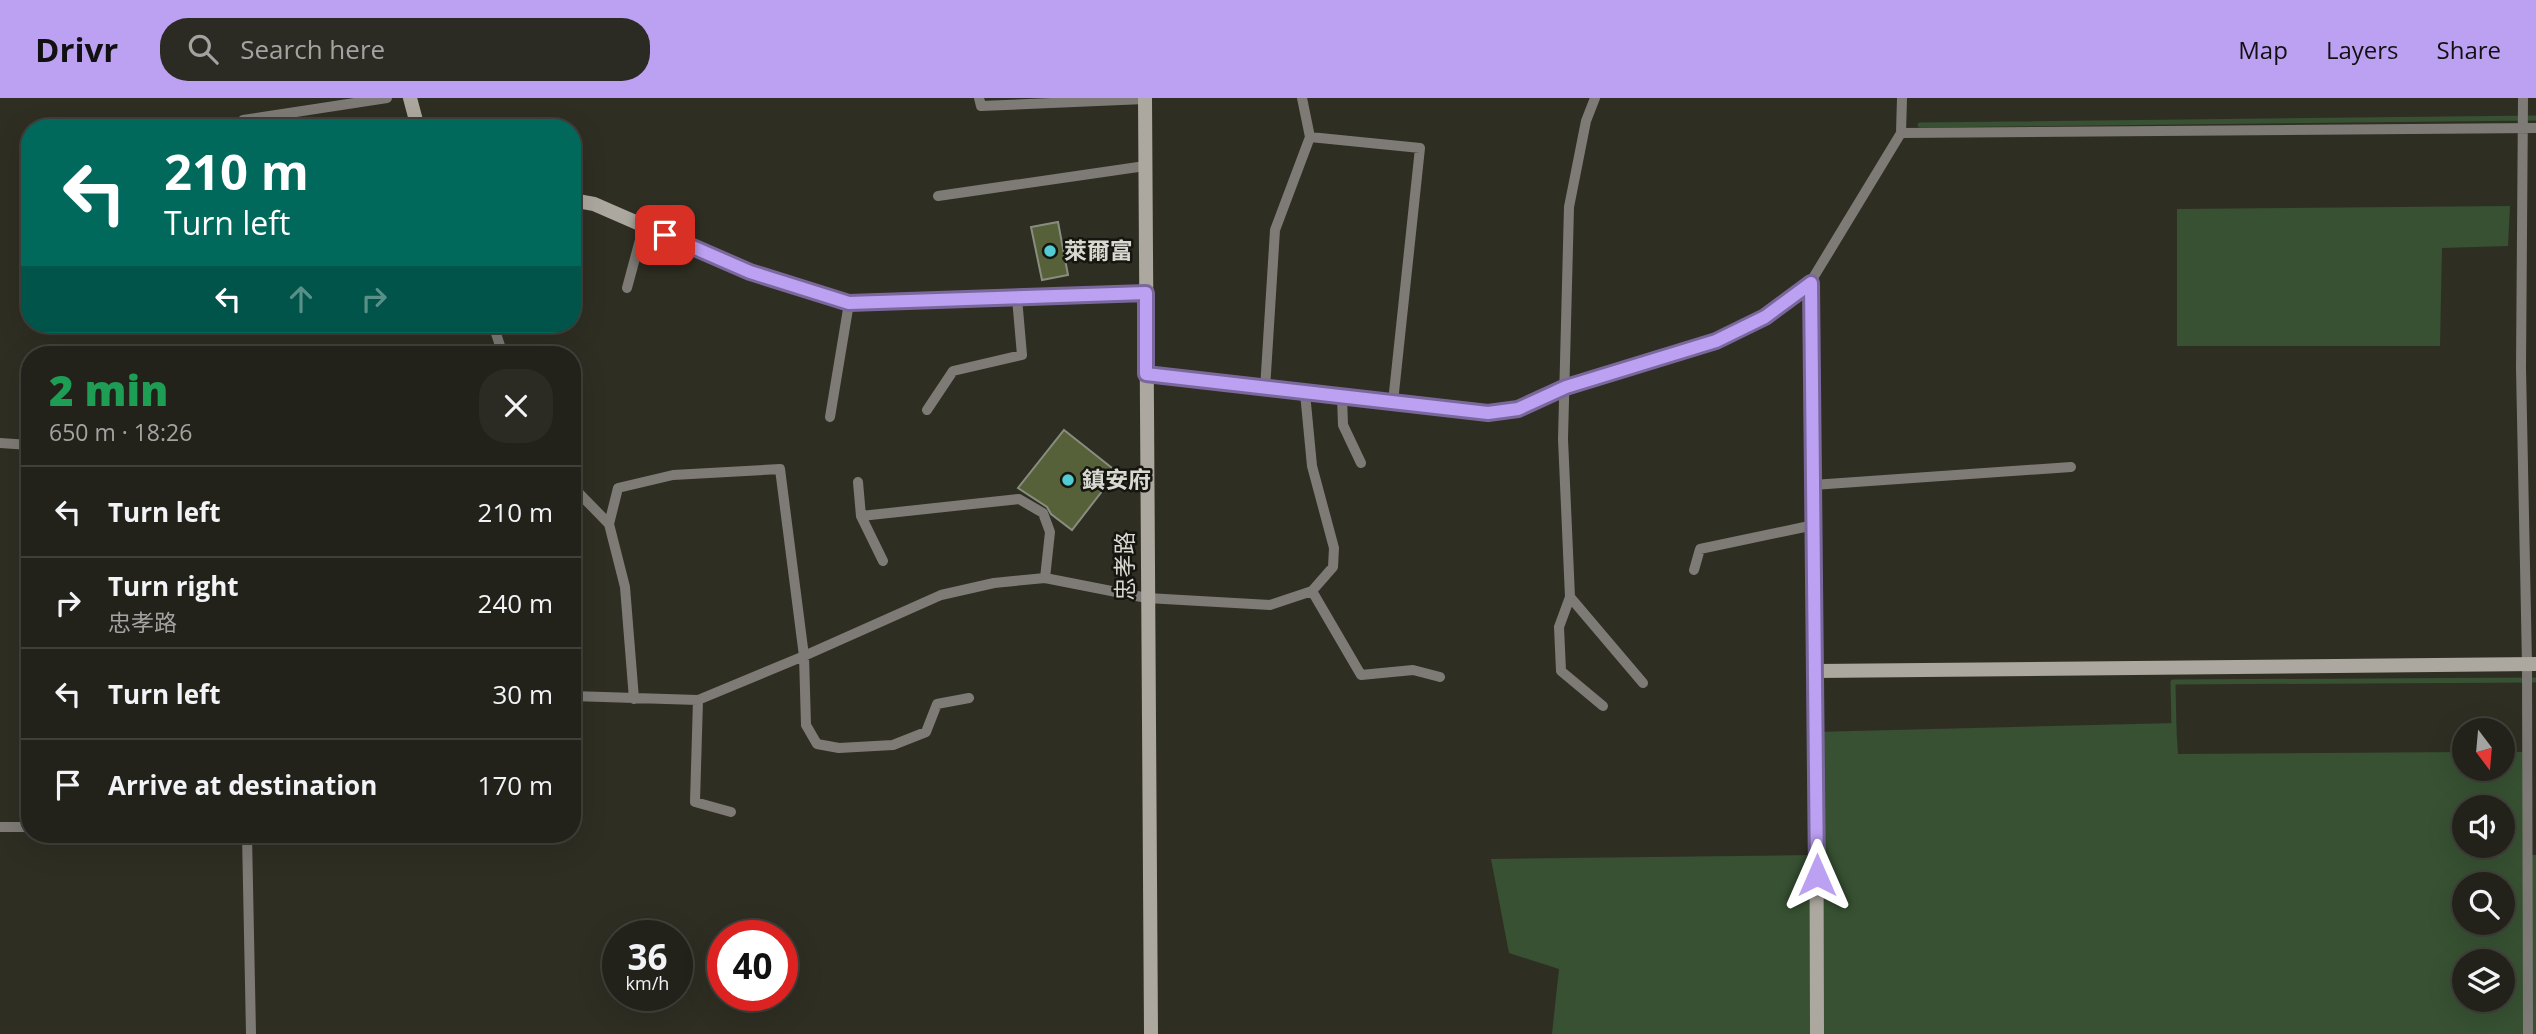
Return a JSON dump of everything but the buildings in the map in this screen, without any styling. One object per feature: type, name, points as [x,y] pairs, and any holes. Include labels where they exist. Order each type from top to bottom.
[{"type":"street","points":[[410,98],[416,119]]},
{"type":"street","name":"忠孝路","points":[[1145,98],[1151,1034]]},
{"type":"street","points":[[581,202],[594,204],[750,272],[849,303],[1146,293]]},
{"type":"street","points":[[1817,1034],[1816,671],[2531,664]]},
{"type":"lane","points":[[250,119],[387,98]]},
{"type":"lane","points":[[979,98],[981,106],[1145,98]]},
{"type":"lane","points":[[1265,389],[1275,230],[1310,137],[1302,98]]},
{"type":"lane","points":[[1595,98],[1586,121],[1569,207],[1563,439],[1570,597],[1559,627],[1562,671],[1603,706]]},
{"type":"lane","points":[[1146,374],[1488,413],[1518,409],[1566,387],[1716,341],[1765,317],[1811,283],[1902,134],[1902,98]]},
{"type":"lane","points":[[2523,98],[2521,368],[2531,664],[2528,1034]]},
{"type":"lane","points":[[1902,134],[2536,128]]},
{"type":"lane","points":[[1310,137],[1420,148],[1393,402]]},
{"type":"lane","points":[[939,197],[1145,166]]},
{"type":"lane","points":[[627,288],[644,225]]},
{"type":"lane","points":[[1811,283],[1816,671]]},
{"type":"lane","points":[[927,410],[953,371],[1022,355],[1017,298]]},
{"type":"lane","points":[[830,417],[849,303]]},
{"type":"lane","points":[[581,696],[698,700],[941,595],[994,583],[1045,578],[1147,598],[1270,605],[1312,591],[1333,568],[1334,548],[1312,466],[1305,393]]},
{"type":"lane","points":[[1342,397],[1343,425],[1361,463]]},
{"type":"lane","points":[[0,443],[21,444]]},
{"type":"lane","points":[[1813,485],[2071,467]]},
{"type":"lane","points":[[634,699],[625,587],[610,524],[618,488],[673,475],[780,469],[804,656],[806,725],[817,744],[839,748],[894,745],[926,732],[937,704],[969,698]]},
{"type":"lane","points":[[858,482],[861,516],[883,561]]},
{"type":"lane","points":[[581,495],[610,524]]},
{"type":"lane","points":[[861,516],[1019,499],[1043,513],[1050,532],[1045,578]]},
{"type":"lane","points":[[1694,570],[1700,549],[1814,525]]},
{"type":"lane","points":[[1312,591],[1361,675],[1413,670],[1440,677]]},
{"type":"lane","points":[[1570,597],[1643,683]]},
{"type":"lane","points":[[698,700],[695,802],[731,812]]},
{"type":"lane","points":[[0,827],[21,827]]},
{"type":"lane","points":[[247,843],[251,1034]]},
{"type":"shaded area","points":[[2510,206],[2508,246],[2442,248],[2440,346],[2177,346],[2177,209]]},
{"type":"shaded area","points":[[2176,723],[2178,754],[2452,752],[2452,781],[2515,781],[2515,752],[2526,752],[2530,855],[2536,855],[2536,1034],[1552,1034],[1559,969],[1509,953],[1491,859],[1811,855],[1814,732]]},
{"type":"waterway","points":[[1920,125],[2536,118]]},
{"type":"waterway","points":[[2174,730],[2173,682],[2536,680]]},
{"type":"place","name":"萊爾富","points":[[1050,251]]},
{"type":"place","name":"鎮安府","points":[[1068,480]]},
{"type":"route","points":[[665,235],[750,272],[849,303],[1146,293],[1146,374],[1488,413],[1518,409],[1566,387],[1716,341],[1765,317],[1811,283],[1817,875]]}]
